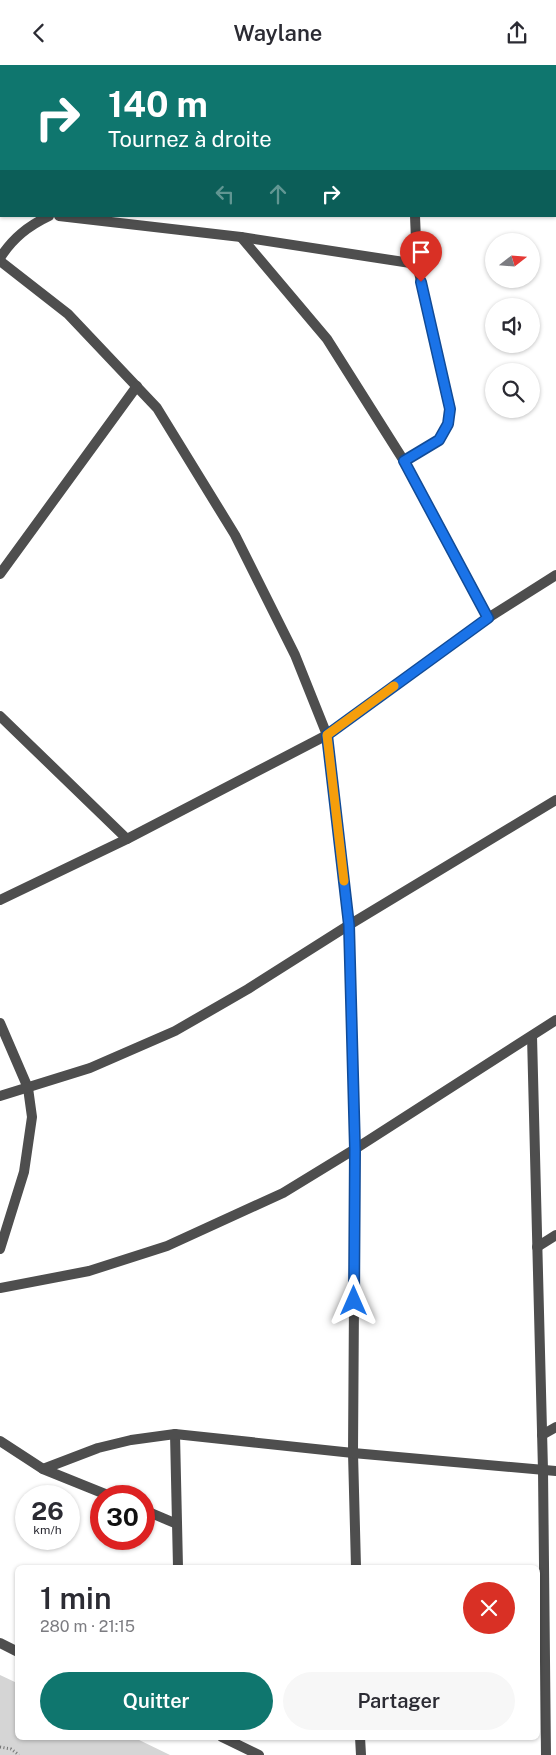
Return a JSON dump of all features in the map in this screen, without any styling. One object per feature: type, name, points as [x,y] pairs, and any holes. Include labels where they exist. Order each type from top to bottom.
[{"type":"street","points":[[47,217],[32,225],[8,245],[0,260],[68,314],[157,408],[235,535],[295,655],[327,735],[349,925],[355,1149],[353,1453],[356,1565]]},
{"type":"street","points":[[68,217],[241,237],[417,264]]},
{"type":"street","points":[[404,461],[439,440],[448,424],[450,409],[417,264],[414,217]]},
{"type":"street","points":[[241,237],[327,339],[404,461],[488,618]]},
{"type":"street","points":[[0,574],[136,386]]},
{"type":"street","points":[[0,900],[127,839],[327,735],[488,618],[556,575]]},
{"type":"street","points":[[0,716],[127,839]]},
{"type":"street","points":[[0,1096],[90,1068],[175,1031],[248,989],[349,925],[556,800]]},
{"type":"street","points":[[0,1288],[89,1271],[167,1246],[283,1193],[556,1020]]},
{"type":"street","points":[[0,1023],[28,1088],[32,1117],[24,1173],[0,1249]]},
{"type":"street","points":[[532,1035],[543,1470],[546,1755]]},
{"type":"street","points":[[537,1247],[556,1235]]},
{"type":"street","points":[[542,1435],[556,1427]]},
{"type":"street","points":[[174,1433],[178,1565]]},
{"type":"street","points":[[43,1469],[98,1448],[174,1433],[353,1453],[556,1471]]},
{"type":"street","points":[[0,1441],[43,1469],[90,1488]]},
{"type":"street","points":[[155,1515],[177,1524]]},
{"type":"street","points":[[0,1643],[15,1650]]},
{"type":"street","points":[[228,1740],[259,1755]]},
{"type":"street","points":[[360,1740],[361,1755]]},
{"type":"path","points":[[0,1747],[11,1749],[19,1755]]},
{"type":"shaded area","points":[[0,1675],[15,1682],[15,1740],[139,1740],[170,1755],[0,1755]]},
{"type":"slow traffic","points":[[344,881],[327,735],[394,686]]},
{"type":"route","points":[[354,1301],[355,1149],[349,925],[327,735],[488,618],[404,461],[439,440],[448,424],[450,409],[421,282]]}]
